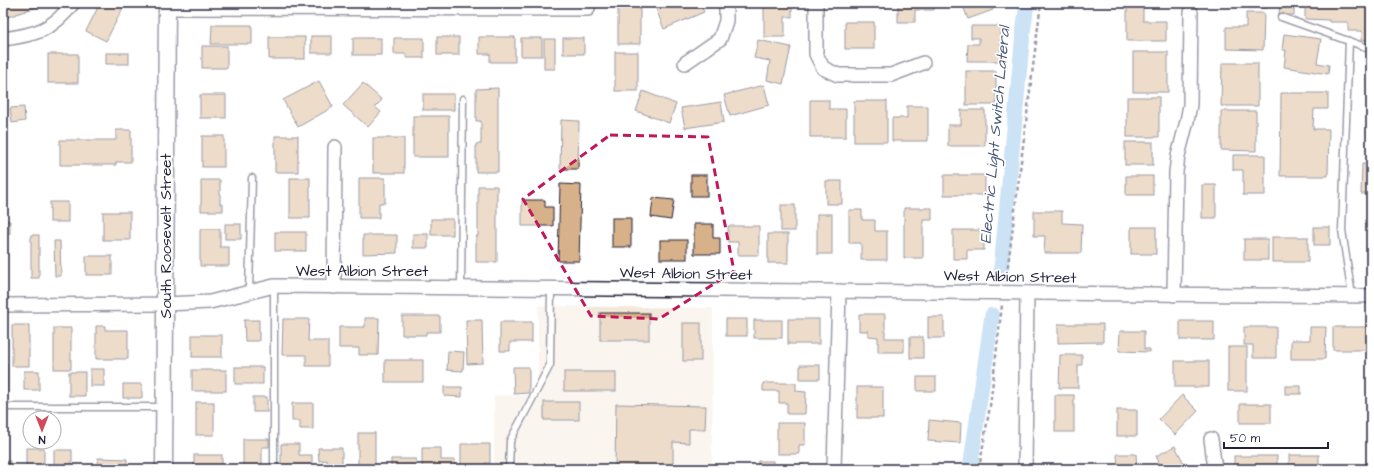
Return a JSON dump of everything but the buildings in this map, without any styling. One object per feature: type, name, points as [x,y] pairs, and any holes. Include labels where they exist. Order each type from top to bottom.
[{"type":"street","points":[[3,39],[27,36],[41,31],[54,24],[73,3]]},
{"type":"street","points":[[166,5],[588,9],[588,3]]},
{"type":"street","points":[[685,63],[720,39],[726,21],[726,3]]},
{"type":"street","points":[[816,3],[816,54],[823,68],[838,75],[891,75],[922,63]]},
{"type":"street","name":"South Roosevelt Street","points":[[164,469],[166,5]]},
{"type":"street","points":[[1174,294],[1176,172],[1178,156],[1190,105],[1191,12]]},
{"type":"street","points":[[334,287],[335,147]]},
{"type":"street","name":"West Albion Street","points":[[3,304],[165,304],[210,302],[274,286],[1371,296]]},
{"type":"street","points":[[834,469],[839,291]]},
{"type":"street","points":[[1025,469],[1027,293]]},
{"type":"street","points":[[1212,439],[1215,469]]},
{"type":"lane","points":[[1281,17],[1371,49]]},
{"type":"lane","points":[[1349,41],[1342,230],[1352,296]]},
{"type":"lane","points":[[462,288],[463,99]]},
{"type":"lane","points":[[249,292],[252,178]]},
{"type":"lane","points":[[274,286],[274,469]]},
{"type":"lane","points":[[509,469],[510,441],[550,365],[551,289]]},
{"type":"lane","points":[[3,407],[165,406]]},
{"type":"path","points":[[979,469],[990,406],[1041,3]]},
{"type":"highlighted area","points":[[610,135],[708,137],[734,271],[659,319],[591,316],[523,199]]},
{"type":"shaded area","points":[[538,306],[713,308],[712,469],[494,469],[494,396],[538,395]]},
{"type":"waterway","name":"Electric Light Switch Lateral","points":[[1001,269],[1026,11],[1025,3]]},
{"type":"waterway","name":"Electric Light Switch Lateral","points":[[970,469],[992,315]]}]
